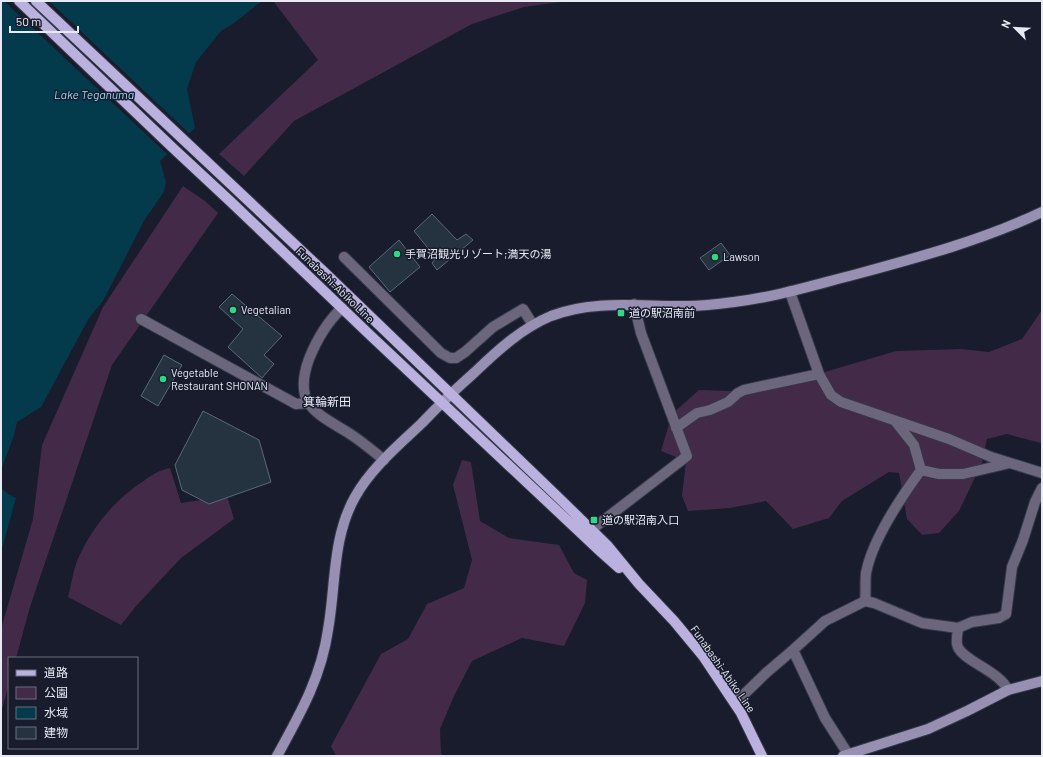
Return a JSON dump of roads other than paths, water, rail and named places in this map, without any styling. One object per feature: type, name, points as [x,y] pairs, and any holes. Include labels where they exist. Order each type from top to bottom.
[{"type":"main road","name":"Funabashi-Abiko Line","points":[[19,1],[442,403],[601,552],[639,584]]},
{"type":"main road","name":"Funabashi-Abiko Line","points":[[36,1],[323,271],[607,545],[639,584],[689,638],[703,656],[735,703],[754,737],[762,756]]},
{"type":"street","points":[[277,756],[308,699],[321,664],[328,631],[337,552],[343,522],[355,496],[371,474],[384,460],[451,394],[509,341],[533,325],[550,317],[591,306],[634,304],[688,306],[736,302],[790,292],[924,256],[1000,230],[1042,212]]},
{"type":"street","points":[[344,257],[441,353],[450,358],[456,358],[465,352],[493,327],[523,308],[533,325]]},
{"type":"street","points":[[790,292],[819,374],[831,395],[841,402],[949,438],[991,457],[1041,469]]},
{"type":"street","points":[[591,530],[687,456],[641,333],[634,304]]},
{"type":"street","points":[[342,308],[330,319],[319,335],[305,370],[303,386],[304,395],[313,410],[326,420],[348,433],[384,460]]},
{"type":"street","points":[[141,319],[296,404],[309,403]]},
{"type":"street","points":[[676,428],[698,413],[728,402],[744,390],[819,374]]},
{"type":"street","points":[[895,421],[914,445],[921,470]]},
{"type":"street","points":[[921,470],[939,474],[963,474],[1010,462]]},
{"type":"street","points":[[865,602],[866,574],[873,551],[907,489],[921,470]]},
{"type":"street","points":[[735,703],[766,673],[825,621],[865,602],[874,603],[922,622],[958,628],[972,622],[999,618],[1006,614],[1012,567],[1023,540],[1035,502],[1042,488]]},
{"type":"street","points":[[958,628],[957,643],[959,651],[987,669],[1005,684],[1008,690]]},
{"type":"street","points":[[793,650],[825,718],[846,755],[928,729],[1008,690],[1042,681]]},
{"type":"water","name":"Lake Teganuma","points":[[1,1],[262,1],[234,23],[221,31],[196,62],[187,89],[195,128],[160,161],[166,182],[164,192],[145,219],[103,301],[89,318],[41,407],[17,422],[14,435],[1,470]]},
{"type":"water","points":[[1,488],[16,498],[1,552]]},
{"type":"place","name":"手賀沼観光リゾート;満天の湯","points":[[397,254]]},
{"type":"place","name":"Lawson","points":[[715,257]]},
{"type":"place","name":"Vegetalian","points":[[233,310]]},
{"type":"place","name":"道の駅沼南前","points":[[621,313]]},
{"type":"place","name":"Vegetable Restaurant SHONAN","points":[[163,379]]},
{"type":"place","name":"道の駅沼南入口","points":[[594,520]]},
{"type":"district","name":"箕輪新田","points":[[327,402]]}]
